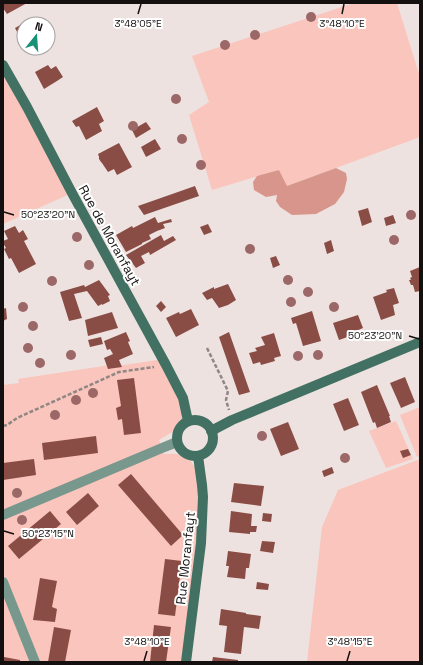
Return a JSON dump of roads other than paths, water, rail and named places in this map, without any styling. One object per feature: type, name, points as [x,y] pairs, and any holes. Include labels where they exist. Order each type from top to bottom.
[{"type":"main road","name":"Rue de Moranfayt","points":[[3,65],[183,398],[188,421]]},
{"type":"main road","points":[[211,431],[232,420],[420,342]]},
{"type":"main road","points":[[199,420],[204,422],[211,431],[213,436],[211,446],[203,454],[192,456],[182,451],[179,447],[177,442],[178,430],[188,421],[199,420]]},
{"type":"main road","name":"Rue Moranfayt","points":[[186,662],[201,543],[203,498],[198,456]]},
{"type":"street","points":[[3,515],[177,442]]},
{"type":"street","points":[[3,582],[6,595],[35,662]]}]
